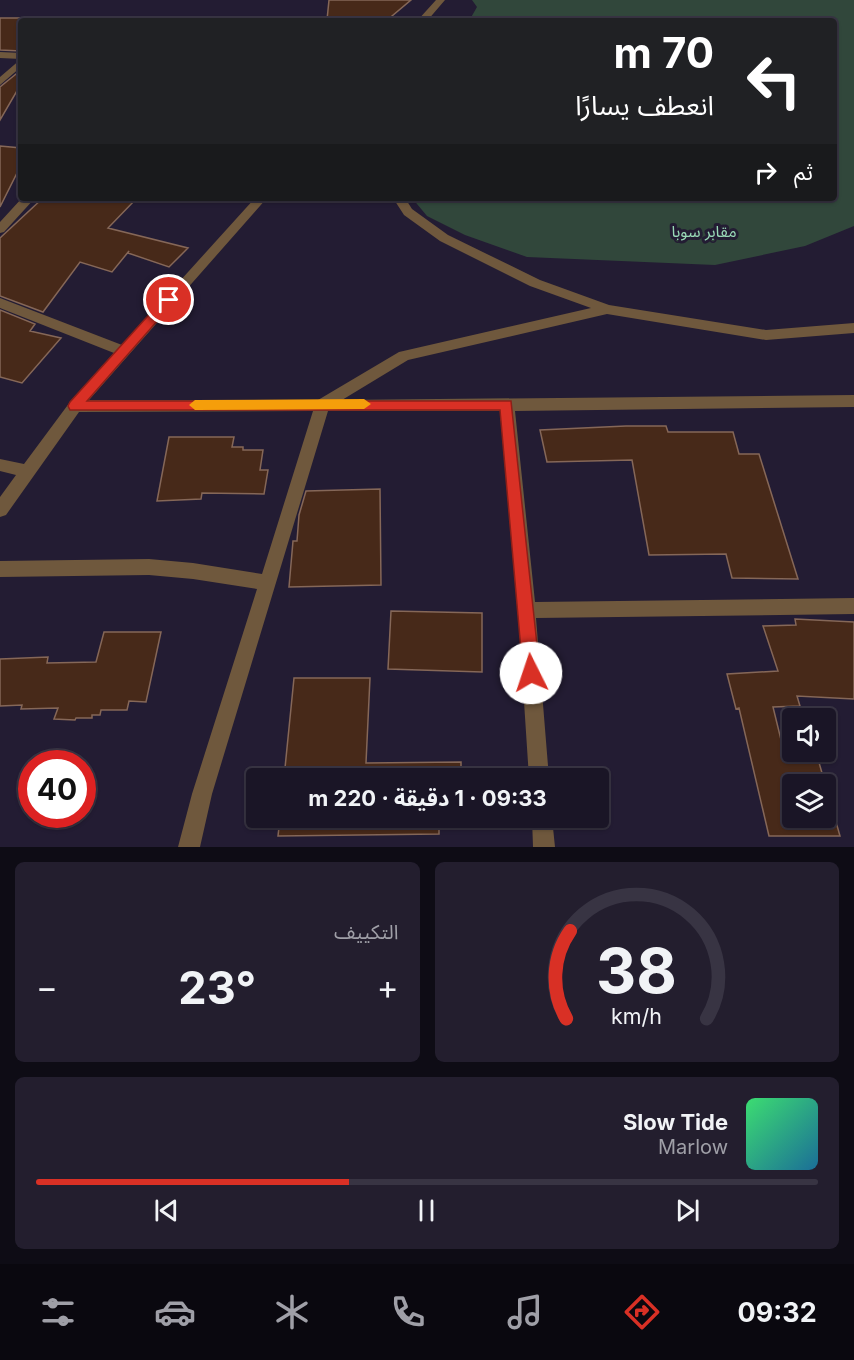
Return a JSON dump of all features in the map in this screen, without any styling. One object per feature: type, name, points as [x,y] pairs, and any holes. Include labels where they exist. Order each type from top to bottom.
[{"type":"street","points":[[425,18],[441,0]]},
{"type":"street","points":[[0,55],[18,56]]},
{"type":"street","points":[[0,82],[18,65]]},
{"type":"street","points":[[0,228],[26,201]]},
{"type":"street","points":[[0,510],[75,406],[258,201]]},
{"type":"street","points":[[401,201],[408,212],[444,238],[535,283],[607,309],[766,334],[854,328]]},
{"type":"street","points":[[0,303],[123,351]]},
{"type":"street","points":[[189,847],[202,794],[323,404],[404,356],[607,309]]},
{"type":"street","points":[[75,406],[854,401]]},
{"type":"street","points":[[507,405],[527,610],[538,768]]},
{"type":"street","points":[[0,465],[27,471]]},
{"type":"street","points":[[0,569],[149,567],[193,571],[268,583]]},
{"type":"street","points":[[527,610],[854,606]]},
{"type":"street","points":[[543,828],[544,847]]},
{"type":"green space","name":"مقابر سوبا","points":[[472,0],[854,0],[854,226],[805,246],[715,265],[527,257],[465,235],[427,216],[414,201],[837,201],[837,18],[471,18],[477,7]]},
{"type":"building","points":[[329,0],[411,0],[390,18],[327,18]]},
{"type":"building","points":[[0,18],[18,18],[18,51],[0,50]]},
{"type":"building","points":[[18,72],[18,89],[0,120],[0,87]]},
{"type":"building","points":[[0,146],[18,148],[18,171],[0,207]]},
{"type":"building","points":[[40,201],[134,201],[108,228],[188,248],[169,267],[128,253],[129,251],[112,272],[80,262],[43,312],[0,296],[0,238]]},
{"type":"building","points":[[0,310],[35,324],[30,331],[61,338],[22,383],[0,377]]},
{"type":"building","points":[[666,426],[668,432],[733,432],[739,454],[759,454],[798,579],[732,578],[726,554],[649,555],[632,460],[547,462],[540,430]]},
{"type":"building","points":[[169,437],[234,437],[232,447],[243,447],[243,450],[263,450],[260,470],[268,470],[264,494],[202,493],[201,499],[157,501]]},
{"type":"building","points":[[380,489],[381,585],[289,587],[293,541],[297,541],[299,515],[306,491]]},
{"type":"building","points":[[391,611],[482,613],[482,672],[388,669]]},
{"type":"building","points":[[795,619],[854,622],[854,699],[797,696],[800,706],[773,707],[782,744],[782,762],[819,762],[822,774],[782,774],[782,828],[836,828],[836,822],[840,836],[769,836],[739,708],[736,709],[727,674],[778,671],[763,626],[796,625]]},
{"type":"building","points":[[104,632],[161,632],[146,702],[129,701],[127,710],[101,710],[100,715],[75,720],[54,719],[58,708],[21,709],[22,705],[0,706],[0,659],[48,657],[47,663],[96,662]]},
{"type":"building","points":[[294,678],[370,678],[366,763],[461,762],[461,768],[285,768]]},
{"type":"building","points":[[279,828],[439,828],[439,834],[278,836]]},
{"type":"slow traffic","points":[[195,405],[364,404]]},
{"type":"route","points":[[169,300],[75,406],[507,405],[531,673]]}]
